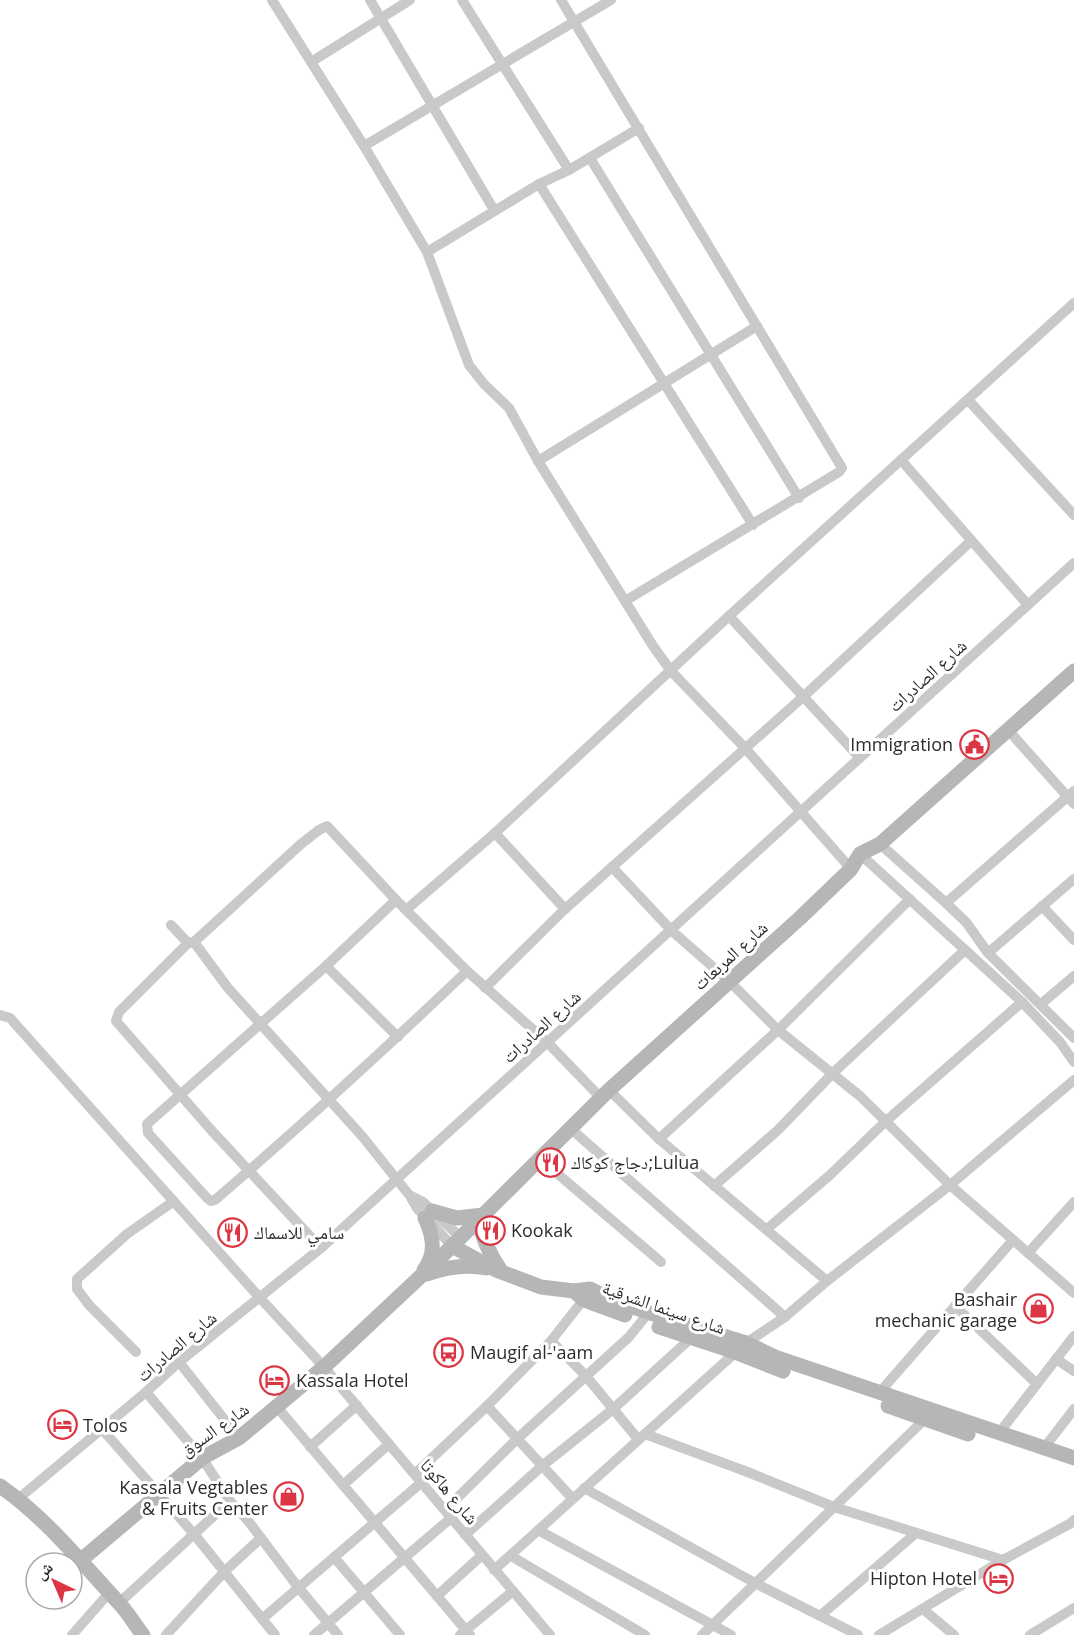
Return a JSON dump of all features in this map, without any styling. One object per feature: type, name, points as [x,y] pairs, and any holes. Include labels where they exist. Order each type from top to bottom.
[{"type":"main road","points":[[860,854],[880,844],[1073,674]]},
{"type":"main road","name":"شارع المربعات","points":[[419,1277],[605,1094],[801,918],[851,869],[860,854]]},
{"type":"main road","points":[[419,1277],[429,1264],[433,1249],[429,1214],[457,1218],[481,1218],[483,1239],[498,1270]]},
{"type":"main road","points":[[456,1242],[498,1270]]},
{"type":"main road","points":[[419,1277],[445,1268],[464,1266],[498,1270]]},
{"type":"main road","name":"شارع سينما الشرقية","points":[[498,1270],[541,1287],[583,1294],[645,1316],[695,1329],[740,1347],[771,1367],[1074,1469]]},
{"type":"main road","name":"شارع السوق","points":[[84,1558],[202,1458],[239,1438],[277,1407],[324,1367],[419,1277]]},
{"type":"main road","name":"شارع سينما الشرقية","points":[[645,1316],[691,1338],[740,1347],[775,1357],[1074,1458]]},
{"type":"main road","points":[[4,1492],[71,1551]]},
{"type":"main road","points":[[84,1563],[143,1635]]},
{"type":"street","points":[[272,0],[364,146],[427,252],[469,364],[484,384],[509,408],[538,461],[625,601],[671,670],[745,748],[851,869]]},
{"type":"street","points":[[370,0],[494,210]]},
{"type":"street","points":[[311,62],[410,0]]},
{"type":"street","points":[[462,0],[569,170]]},
{"type":"street","points":[[561,0],[842,468],[799,498],[625,601]]},
{"type":"street","points":[[364,146],[611,0]]},
{"type":"street","points":[[427,252],[494,210],[569,170],[639,128]]},
{"type":"street","points":[[590,158],[799,498]]},
{"type":"street","points":[[539,184],[753,525]]},
{"type":"street","points":[[406,910],[495,833],[729,616],[1074,303]]},
{"type":"street","points":[[538,461],[757,326]]},
{"type":"street","points":[[968,400],[1074,515]]},
{"type":"street","points":[[901,460],[1028,605]]},
{"type":"street","points":[[485,988],[565,909],[804,696],[971,541]]},
{"type":"street","name":"شارع الصادرات","points":[[4,1492],[102,1429],[179,1362],[321,1248],[1074,563]]},
{"type":"street","points":[[729,616],[860,758]]},
{"type":"street","points":[[946,903],[1072,798],[1009,730]]},
{"type":"street","points":[[321,1248],[180,1095],[116,1021],[119,1012],[191,943],[301,844],[327,826],[396,900],[485,988],[605,1094],[827,1281]]},
{"type":"street","points":[[495,833],[565,909]]},
{"type":"street","points":[[880,844],[966,922],[988,953],[1074,1038]]},
{"type":"street","points":[[860,854],[1022,1002],[1060,1042],[1074,1062]]},
{"type":"street","points":[[612,867],[672,930],[729,981],[778,1030],[833,1073],[886,1121],[950,1185],[1074,1293]]},
{"type":"street","points":[[988,953],[1074,879]]},
{"type":"street","points":[[659,1139],[778,1030],[910,899]]},
{"type":"street","points":[[396,900],[327,966],[147,1124],[146,1130],[207,1198],[211,1201],[215,1200],[249,1171],[398,1037],[467,971]]},
{"type":"street","points":[[1042,906],[1074,940]]},
{"type":"street","points":[[171,925],[191,943],[228,988],[329,1099],[397,1179],[417,1208],[429,1214],[456,1242]]},
{"type":"street","points":[[714,1185],[778,1130],[833,1073],[965,950]]},
{"type":"street","points":[[327,966],[398,1037]]},
{"type":"street","points":[[1041,1004],[1074,976]]},
{"type":"street","points":[[767,1229],[1022,1002]]},
{"type":"street","name":"شارع هاكوتا","points":[[0,1015],[10,1018],[324,1367],[513,1591],[543,1633]]},
{"type":"street","points":[[494,1570],[740,1347],[785,1317],[827,1281],[950,1185],[1074,1080]]},
{"type":"street","points":[[570,1128],[785,1317]]},
{"type":"street","points":[[539,1158],[661,1262]]},
{"type":"street","points":[[136,1352],[89,1305],[77,1289],[77,1279],[127,1234],[174,1201]]},
{"type":"street","points":[[1028,1253],[1074,1202]]},
{"type":"street","points":[[879,1393],[1013,1240]]},
{"type":"street","points":[[262,1619],[375,1522],[551,1341],[583,1294]]},
{"type":"street","points":[[955,1306],[1037,1384]]},
{"type":"street","points":[[314,1635],[405,1558],[518,1438],[629,1337],[645,1316]]},
{"type":"street","points":[[999,1433],[1074,1336]]},
{"type":"street","points":[[465,1535],[542,1466],[612,1410],[691,1338]]},
{"type":"street","points":[[551,1341],[585,1375],[612,1410],[642,1437],[745,1471],[834,1507],[1003,1560]]},
{"type":"street","points":[[1056,1359],[1074,1371]]},
{"type":"street","points":[[179,1362],[239,1438]]},
{"type":"street","points":[[146,1392],[202,1458],[230,1501],[338,1635]]},
{"type":"street","points":[[310,1447],[357,1405]]},
{"type":"street","points":[[487,1406],[572,1498]]},
{"type":"street","points":[[277,1407],[466,1633],[513,1591]]},
{"type":"street","points":[[1044,1448],[1074,1408]]},
{"type":"street","points":[[702,1635],[925,1419]]},
{"type":"street","points":[[102,1429],[194,1534],[275,1635]]},
{"type":"street","points":[[343,1485],[389,1444]]},
{"type":"street","points":[[584,1488],[755,1583],[858,1635]]},
{"type":"street","points":[[72,1635],[194,1534],[230,1501]]},
{"type":"street","points":[[879,1635],[1003,1560],[1073,1523]]},
{"type":"street","points":[[538,1530],[731,1635]]},
{"type":"street","points":[[820,1616],[916,1533]]},
{"type":"street","points":[[166,1635],[225,1571],[261,1538]]},
{"type":"street","points":[[437,1596],[482,1555]]},
{"type":"street","points":[[511,1556],[645,1635]]},
{"type":"street","points":[[333,1557],[400,1635]]},
{"type":"street","points":[[1030,1635],[1074,1608]]},
{"type":"street","points":[[923,1609],[954,1635]]},
{"type":"place","name":"Immigration","points":[[974,744]]},
{"type":"place","name":"دجاج كوكاك;Lulua","points":[[550,1162]]},
{"type":"place","name":"Kookak","points":[[490,1230]]},
{"type":"place","name":"سامي للاسماك","points":[[233,1232]]},
{"type":"place","name":"Bashair mechanic garage","points":[[1038,1309]]},
{"type":"place","name":"Maugif al-'aam","points":[[449,1352]]},
{"type":"place","name":"Kassala Hotel","points":[[275,1380]]},
{"type":"place","name":"Tolos","points":[[62,1425]]},
{"type":"place","name":"Kassala Vegtables & Fruits Center","points":[[289,1497]]},
{"type":"place","name":"Hipton Hotel","points":[[998,1578]]}]
